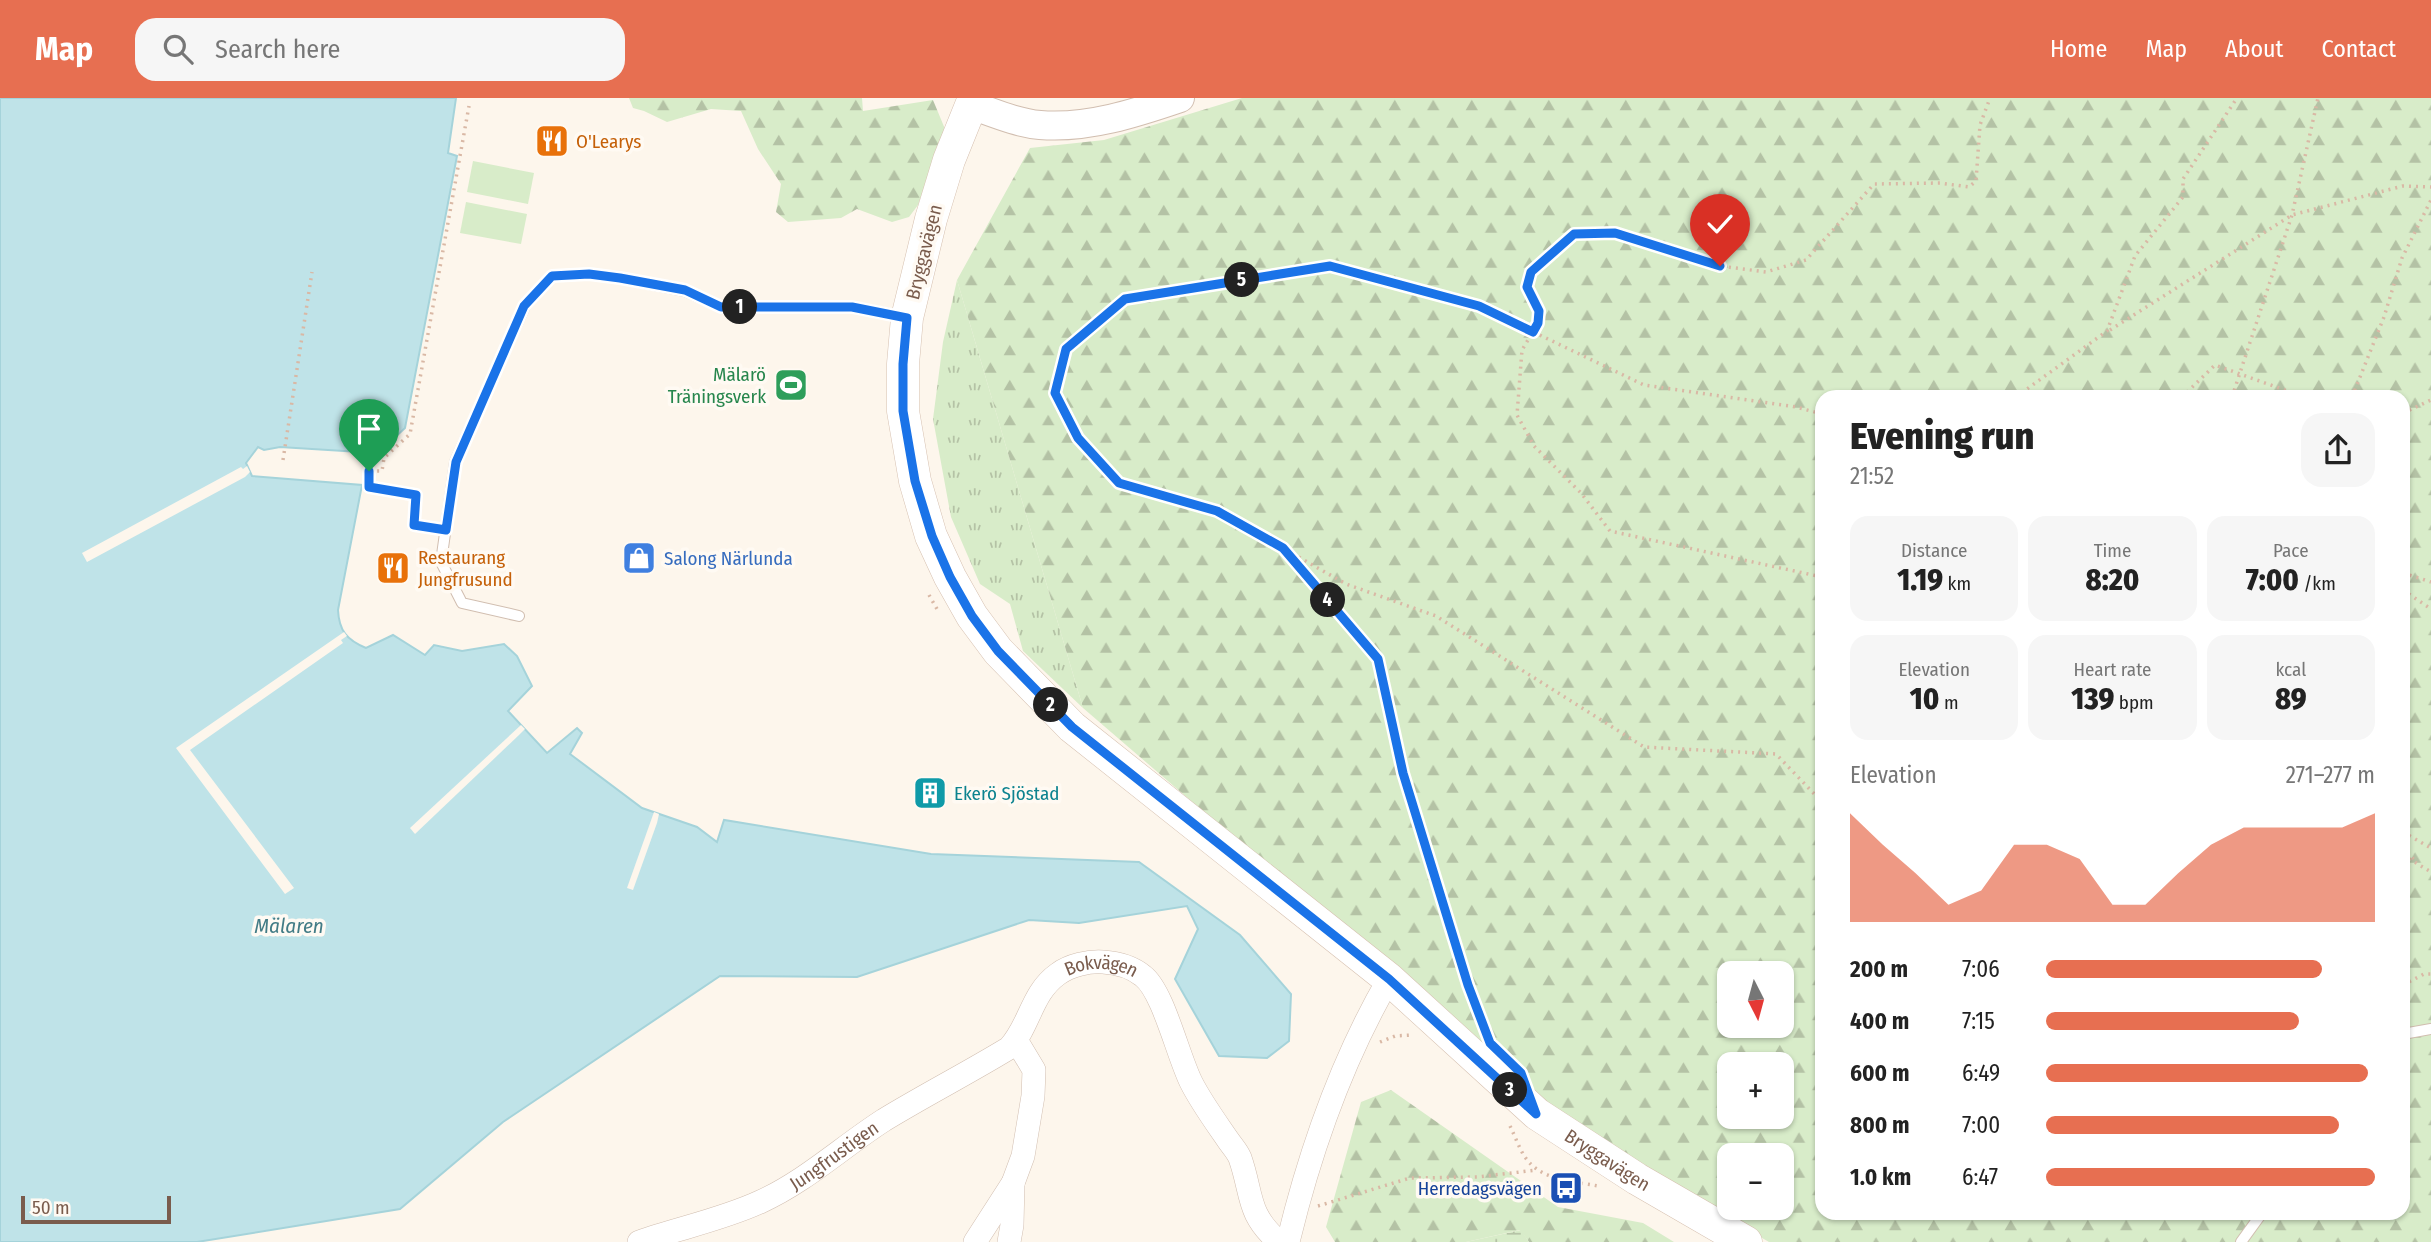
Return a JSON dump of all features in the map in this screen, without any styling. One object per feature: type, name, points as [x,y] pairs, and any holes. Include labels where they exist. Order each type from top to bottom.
[{"type":"main road","name":"Bryggavägen","points":[[973,102],[949,160],[931,219],[907,318],[903,364],[903,411],[915,481],[932,536],[950,577],[972,616],[998,651],[1072,727],[1389,979],[1536,1114],[1637,1179],[1746,1242]]},
{"type":"street","points":[[973,102],[1017,120],[1041,125],[1078,123],[1129,115],[1180,98]]},
{"type":"street","name":"Bokvägen","points":[[1016,1040],[1035,998],[1059,972],[1098,962],[1122,964],[1145,977],[1160,1002],[1191,1084],[1239,1156],[1253,1210],[1264,1229],[1279,1242]]},
{"type":"street","points":[[1287,1242],[1319,1137],[1352,1051],[1363,1025],[1389,979]]},
{"type":"street","points":[[975,1242],[1013,1183],[1023,1156],[1034,1070],[1016,1040]]},
{"type":"street","name":"Jungfrustigen","points":[[639,1242],[727,1215],[784,1190],[885,1120],[1009,1048],[1016,1040]]},
{"type":"street","points":[[1009,1242],[1013,1225],[1013,1183]]},
{"type":"lane","points":[[519,616],[462,603],[441,562],[456,462],[524,306],[552,276],[589,274],[620,278],[685,290],[721,307],[852,307],[907,318]]},
{"type":"lane","points":[[2410,1033],[2431,1029]]},
{"type":"lane","points":[[2241,1242],[2257,1220]]},
{"type":"path","points":[[1815,575],[1610,531],[1581,492],[1534,446],[1517,415],[1522,350],[1538,323],[1539,311],[1527,287],[1531,272],[1574,234],[1615,233],[1720,266],[1766,272],[1806,260],[1874,184],[1940,183],[1969,187],[1976,181],[1980,125],[1990,98]]},
{"type":"path","points":[[2107,331],[2135,256],[2183,197],[2183,179],[2238,98]]},
{"type":"path","points":[[2234,390],[2292,215],[2318,98]]},
{"type":"path","points":[[446,530],[414,525],[416,495],[369,487],[369,471],[382,471],[384,458],[410,434],[469,106]]},
{"type":"path","points":[[2026,390],[2107,331],[2292,215],[2403,186],[2431,187]]},
{"type":"path","points":[[2355,390],[2384,317],[2402,258],[2431,200]]},
{"type":"path","points":[[1815,412],[1644,384],[1479,306],[1330,266],[1125,299],[1066,349],[1055,393],[1078,438],[1119,483],[1217,511],[1346,584],[1436,616],[1644,747],[1776,754],[1815,795]]},
{"type":"path","points":[[283,460],[312,272]]},
{"type":"path","points":[[2189,390],[2215,365],[2284,390]]},
{"type":"path","points":[[2410,410],[2431,400]]},
{"type":"path","points":[[1283,548],[1378,659],[1403,773],[1468,985],[1486,1032]]},
{"type":"path","points":[[2410,575],[2431,582]]},
{"type":"path","points":[[926,589],[931,602],[938,610]]},
{"type":"path","points":[[2410,595],[2431,609]]},
{"type":"path","points":[[2410,836],[2431,848]]},
{"type":"path","points":[[2410,855],[2419,866]]},
{"type":"path","points":[[2410,860],[2431,872]]},
{"type":"path","points":[[2410,981],[2424,974],[2431,974]]},
{"type":"path","points":[[1373,1045],[1395,1036],[1419,1035]]},
{"type":"path","points":[[1320,1194],[1316,1207],[1410,1178],[1477,1177],[1538,1170]]},
{"type":"green space","points":[[629,98],[862,98],[863,111],[933,100],[945,129],[918,205],[909,217],[892,222],[857,209],[841,218],[788,222],[776,212],[781,184],[758,149],[741,111],[711,109],[667,122],[633,108]]},
{"type":"green space","points":[[1242,98],[2431,98],[2431,1242],[1769,1242],[1731,1220],[1794,1220],[1794,1143],[1717,1143],[1717,1212],[1646,1171],[1547,1107],[1083,708],[957,280],[1030,148],[1104,140]]},
{"type":"green space","points":[[473,161],[534,173],[528,204],[467,192]]},
{"type":"green space","points":[[466,202],[527,214],[521,244],[460,233]]},
{"type":"green space","points":[[957,280],[1083,708],[1023,651],[1010,604],[980,584],[951,517],[933,419],[943,342]]},
{"type":"green space","points":[[1391,1090],[1558,1207],[1643,1223],[1674,1242],[1529,1242],[1520,1230],[1466,1242],[1335,1242],[1326,1227],[1361,1102]]},
{"type":"green space","points":[[1521,1230],[1529,1242],[1466,1242]]},
{"type":"water","name":"Mälaren","points":[[0,98],[456,98],[448,153],[457,156],[405,428],[376,455],[280,447],[264,450],[258,447],[246,463],[252,476],[362,485],[338,610],[345,634],[366,648],[393,635],[425,655],[434,645],[462,651],[504,644],[517,656],[532,686],[508,711],[547,753],[577,728],[582,733],[570,754],[642,808],[697,827],[717,842],[724,820],[931,854],[1139,862],[1240,935],[1291,994],[1289,1041],[1267,1058],[1219,1056],[1175,979],[1198,929],[1187,906],[1079,923],[1029,920],[857,977],[720,976],[503,1122],[400,1209],[197,1242],[0,1242]]},
{"type":"pier","points":[[247,466],[250,472],[245,477],[87,562],[82,553]]},
{"type":"pier","points":[[344,632],[347,636],[341,640],[343,643],[190,750],[294,888],[285,894],[176,748]]},
{"type":"pier","points":[[521,725],[525,729],[415,834],[410,828]]},
{"type":"pier","points":[[654,812],[659,814],[657,823],[633,890],[627,888]]},
{"type":"place","name":"O'Learys","points":[[552,141]]},
{"type":"place","name":"Mälarö Träningsverk","points":[[791,385]]},
{"type":"place","name":"Salong Närlunda","points":[[639,558]]},
{"type":"place","name":"Restaurang Jungfrusund","points":[[393,568]]},
{"type":"place","name":"Ekerö Sjöstad","points":[[930,793]]},
{"type":"place","name":"Herredagsvägen","points":[[1566,1188]]},
{"type":"route","points":[[369,471],[369,487],[416,495],[414,525],[446,530],[456,462],[524,306],[552,276],[589,274],[620,278],[685,290],[721,307],[852,307],[907,318],[903,411],[915,481],[932,536],[950,577],[972,616],[998,651],[1072,727],[1389,979],[1536,1114],[1521,1073],[1490,1043],[1468,985],[1403,773],[1378,659],[1283,548],[1217,511],[1119,483],[1078,438],[1055,393],[1066,349],[1125,299],[1330,266],[1479,306],[1533,332],[1538,323],[1539,311],[1527,287],[1531,272],[1574,234],[1615,233],[1720,266]]}]
